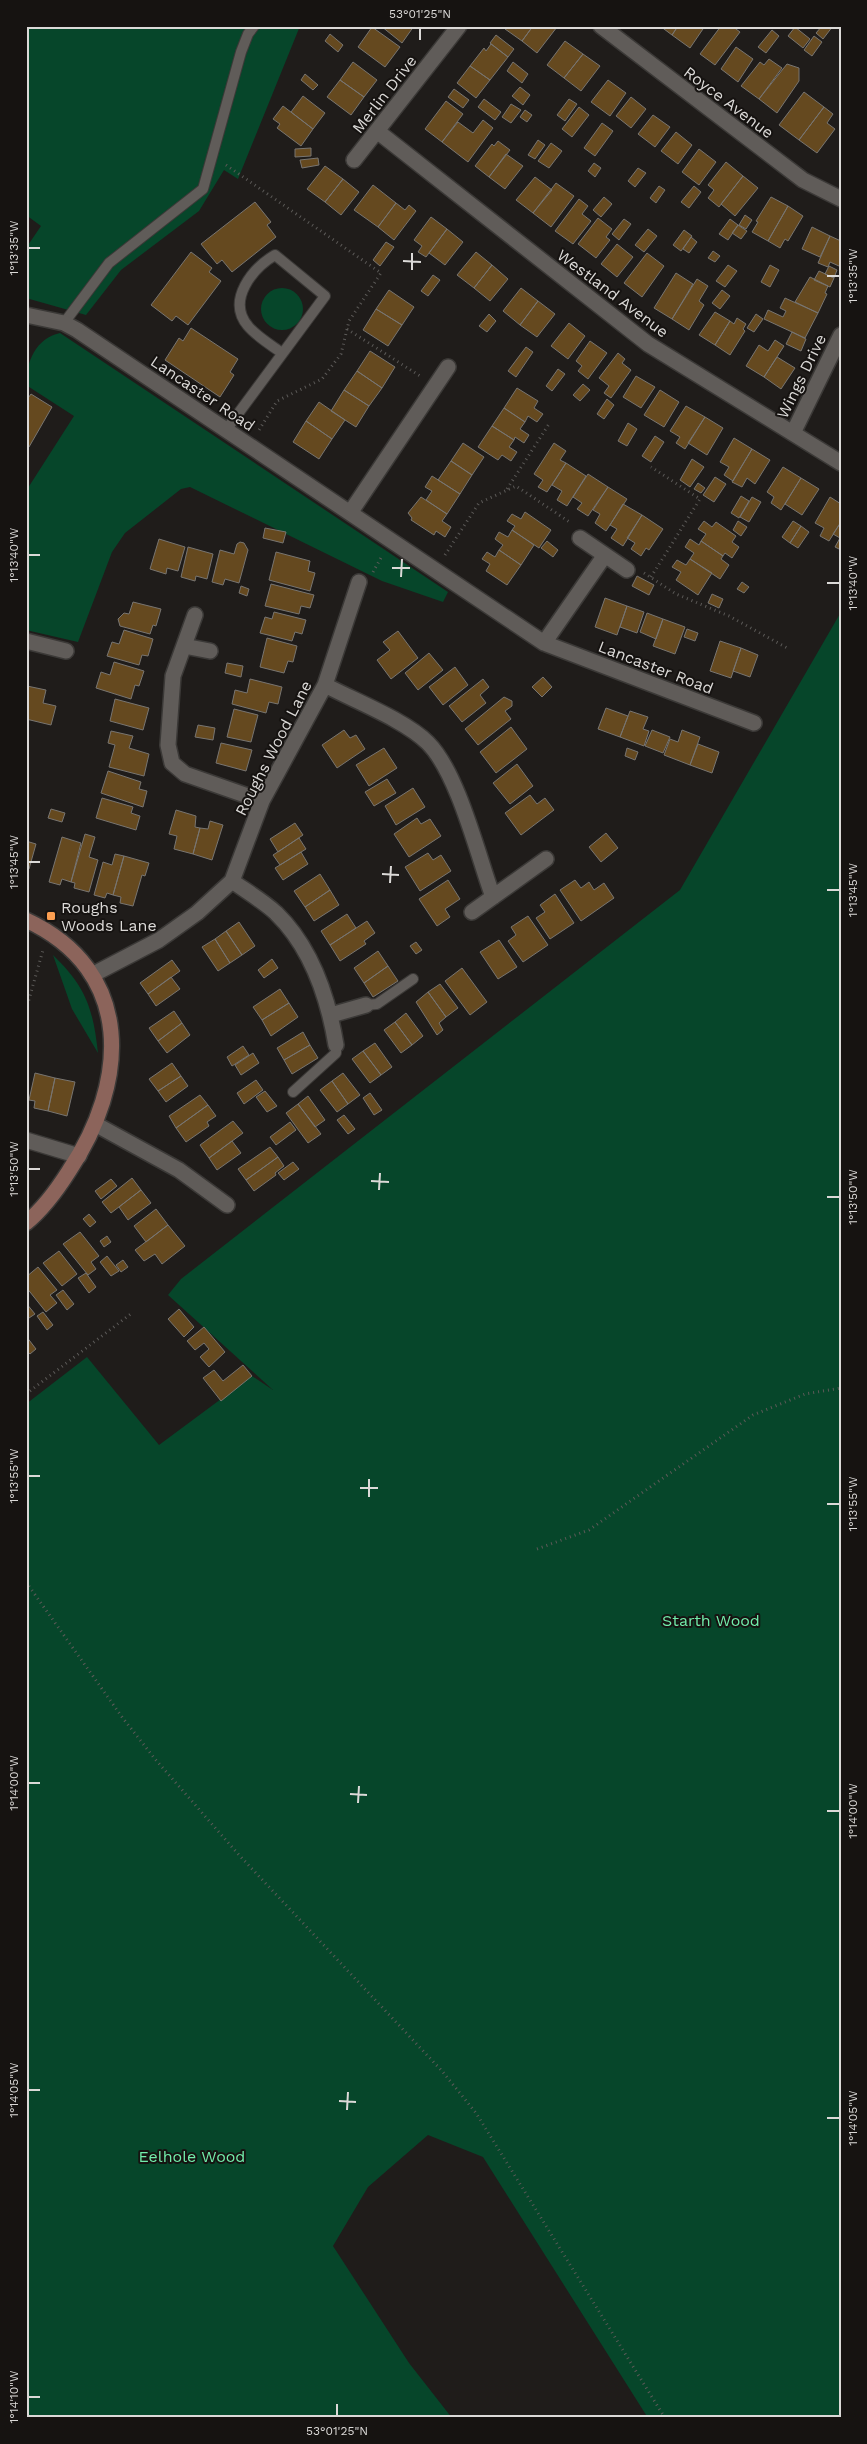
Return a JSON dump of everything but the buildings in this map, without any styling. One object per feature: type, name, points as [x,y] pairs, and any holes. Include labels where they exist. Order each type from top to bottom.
[{"type":"street","name":"Merlin Drive","points":[[354,160],[459,26]]},
{"type":"street","name":"Royce Avenue","points":[[600,26],[803,180],[841,199]]},
{"type":"street","name":"Westland Avenue","points":[[376,131],[648,344],[841,463]]},
{"type":"street","name":"Lancaster Road","points":[[28,318],[64,323],[544,643],[754,723]]},
{"type":"street","name":"Wings Drive","points":[[793,433],[841,335]]},
{"type":"street","points":[[350,513],[448,367]]},
{"type":"street","points":[[580,538],[627,570]]},
{"type":"street","points":[[544,643],[605,555]]},
{"type":"street","name":"Roughs Wood Lane","points":[[92,975],[159,940],[198,913],[232,881],[262,802],[325,685],[359,582]]},
{"type":"street","points":[[195,615],[173,676],[168,745],[172,762],[186,774],[262,802]]},
{"type":"street","points":[[26,641],[66,651]]},
{"type":"street","points":[[184,646],[210,651]]},
{"type":"street","points":[[325,685],[411,730],[428,744],[453,783],[493,897]]},
{"type":"street","points":[[472,912],[546,859]]},
{"type":"street","points":[[232,881],[275,913],[294,934],[308,956],[331,1014],[336,1045]]},
{"type":"street","points":[[26,920],[54,936],[76,954],[92,975],[103,995],[110,1021],[113,1045],[106,1097],[95,1124],[79,1156],[37,1214],[26,1223]]},
{"type":"street","points":[[331,1014],[366,1005]]},
{"type":"street","points":[[95,1124],[179,1170],[227,1206]]},
{"type":"street","points":[[26,1140],[79,1156]]},
{"type":"lane","points":[[64,323],[109,263],[203,189],[241,52],[248,34],[254,26]]},
{"type":"lane","points":[[226,430],[325,296],[275,255],[259,265],[243,289],[240,312],[248,326],[282,353]]},
{"type":"lane","points":[[366,1005],[377,1004],[413,979]]},
{"type":"lane","points":[[293,1092],[336,1053],[336,1045]]},
{"type":"path","points":[[347,329],[436,386]]},
{"type":"path","points":[[507,490],[549,424]]},
{"type":"path","points":[[651,467],[700,499],[651,577]]},
{"type":"path","points":[[435,570],[479,503],[516,486],[580,529],[580,538]]},
{"type":"path","points":[[359,582],[367,584],[389,539]]},
{"type":"path","points":[[627,570],[636,568],[676,594],[729,616],[789,649]]},
{"type":"path","points":[[26,1010],[44,946]]},
{"type":"path","points":[[26,1394],[132,1313]]},
{"type":"path","points":[[537,1549],[590,1530],[753,1415],[805,1394],[841,1388]]},
{"type":"path","points":[[26,1582],[122,1717],[155,1759],[239,1855],[442,2071],[476,2113],[665,2418]]},
{"type":"green space","points":[[26,26],[300,26],[238,179],[224,170],[199,211],[121,270],[86,315],[26,298],[26,248],[41,226],[26,215]]},
{"type":"green space","points":[[286,288],[294,291],[300,297],[303,309],[300,321],[294,327],[278,330],[270,327],[264,321],[261,305],[264,297],[270,291]]},
{"type":"green space","points":[[60,333],[448,592],[443,602],[382,581],[190,487],[181,489],[125,533],[112,552],[78,642],[26,630],[26,491],[74,416],[26,385],[26,376],[34,352],[45,340]]},
{"type":"green space","points":[[841,612],[841,2418],[648,2418],[483,2157],[428,2135],[368,2187],[333,2246],[409,2363],[452,2418],[26,2418],[26,1404],[87,1357],[159,1445],[252,1376],[273,1390],[168,1295],[181,1279],[680,890]]},
{"type":"green space","points":[[53,955],[73,977],[86,999],[94,1023],[98,1053],[72,1009]]},
{"type":"place","name":"Roughs Woods Lane","points":[[51,916]]},
{"type":"park label","name":"Starth Wood","points":[[711,1620]]},
{"type":"park label","name":"Eelhole Wood","points":[[192,2156]]}]
